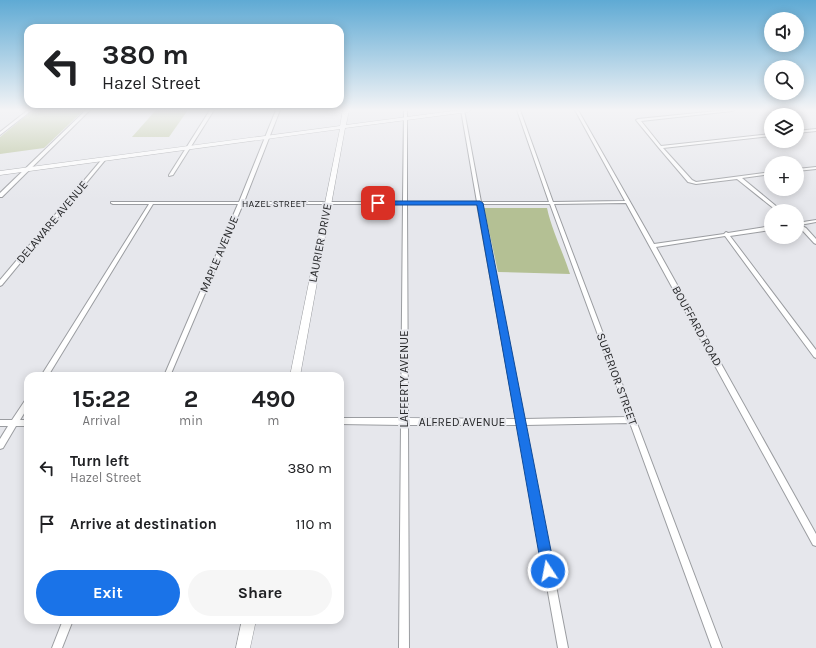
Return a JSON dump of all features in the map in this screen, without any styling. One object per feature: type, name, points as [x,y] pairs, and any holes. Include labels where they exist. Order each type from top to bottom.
[{"type":"street","points":[[0,196],[57,140]]},
{"type":"street","points":[[171,176],[192,140]]},
{"type":"street","points":[[0,173],[237,140]]},
{"type":"street","name":"MAPLE AVENUE","points":[[170,372],[241,203],[265,140]]},
{"type":"street","name":"LAURIER DRIVE","points":[[296,372],[340,140]]},
{"type":"street","name":"LAFFERTY AVENUE","points":[[404,648],[405,140]]},
{"type":"street","points":[[469,140],[563,648]]},
{"type":"street","name":"SUPERIOR STREET","points":[[529,140],[717,648]]},
{"type":"street","name":"BOUFFARD ROAD","points":[[594,140],[816,542]]},
{"type":"street","points":[[654,140],[690,181],[696,183],[764,175]]},
{"type":"street","points":[[660,147],[723,140]]},
{"type":"street","name":"DELAWARE AVENUE","points":[[0,284],[104,159]]},
{"type":"street","points":[[804,169],[816,168]]},
{"type":"street","points":[[739,178],[771,204]]},
{"type":"street","name":"HAZEL STREET","points":[[113,203],[628,202]]},
{"type":"street","points":[[46,372],[152,203]]},
{"type":"street","points":[[804,223],[816,221]]},
{"type":"street","points":[[652,246],[764,229]]},
{"type":"street","points":[[804,229],[816,242]]},
{"type":"street","points":[[726,234],[816,355]]},
{"type":"street","points":[[0,446],[24,407]]},
{"type":"street","name":"ALFRED AVENUE","points":[[344,421],[521,422],[632,420]]},
{"type":"street","points":[[0,423],[24,423]]},
{"type":"street","points":[[57,648],[66,624]]},
{"type":"street","points":[[243,648],[248,624]]},
{"type":"green space","points":[[0,140],[52,140],[44,148],[0,154]]},
{"type":"green space","points":[[484,208],[547,208],[570,274],[498,272]]},
{"type":"route","points":[[378,203],[480,203],[548,571]]}]
